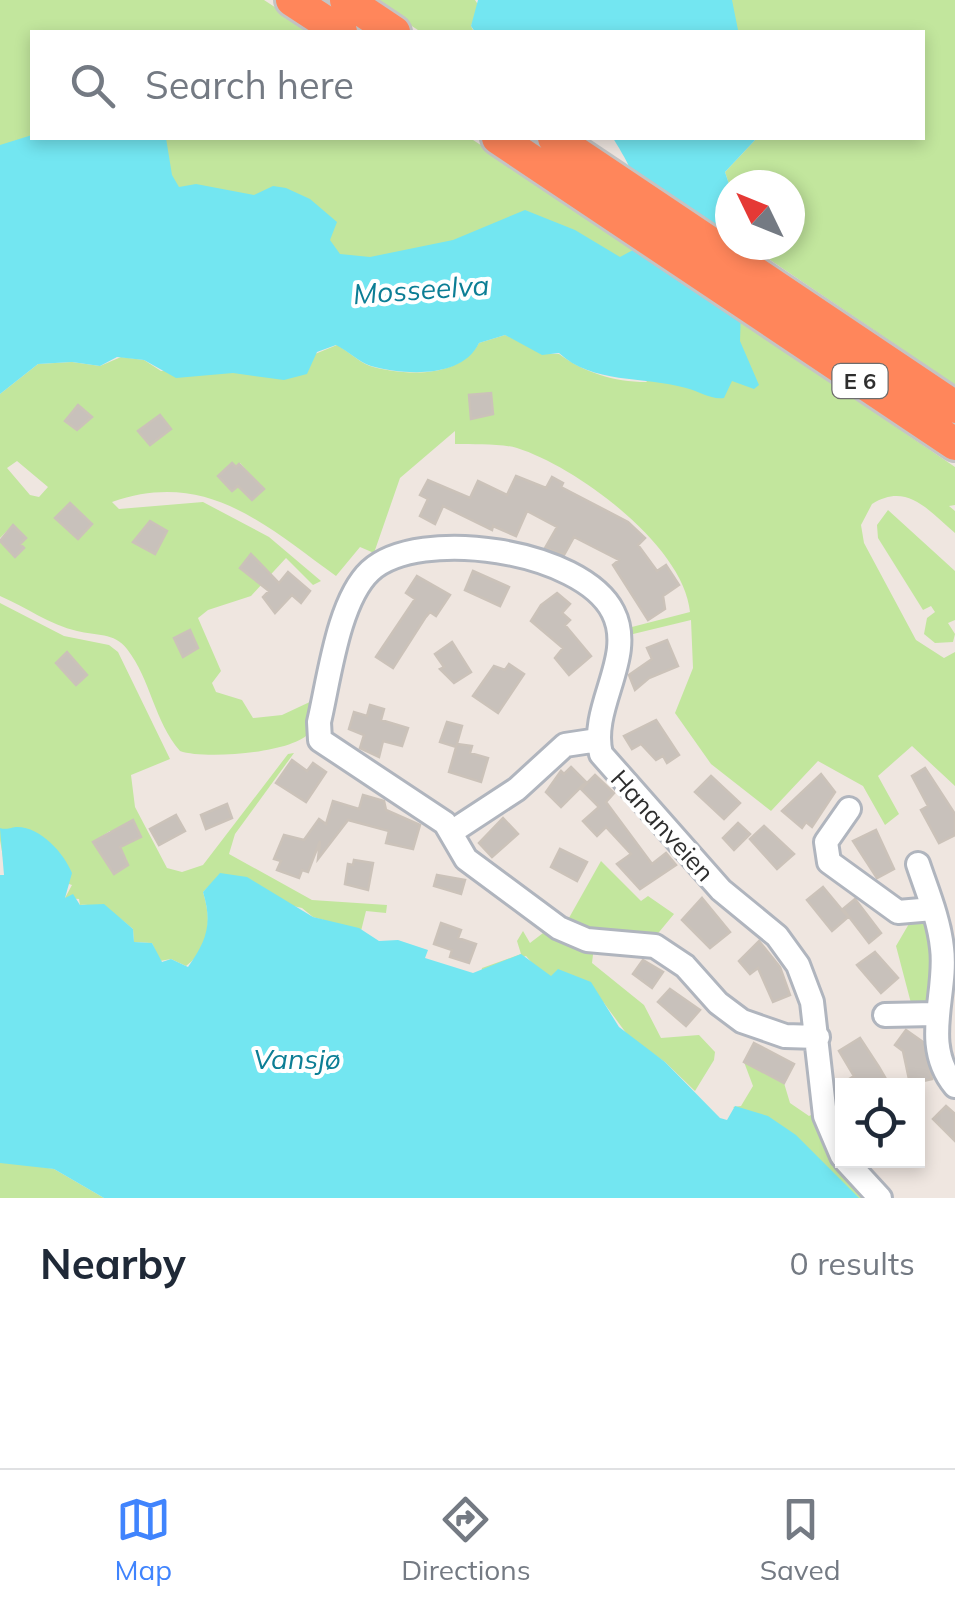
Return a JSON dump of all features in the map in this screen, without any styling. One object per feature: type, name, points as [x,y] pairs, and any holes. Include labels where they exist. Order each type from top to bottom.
[{"type":"highway","points":[[292,0],[338,30]]},
{"type":"highway","points":[[346,0],[391,30]]},
{"type":"highway","name":"E 6","points":[[501,140],[955,444]]},
{"type":"highway","name":"E 6","points":[[557,140],[955,407]]},
{"type":"street","name":"Hananveien","points":[[818,1037],[785,1036],[742,1021],[718,1003],[677,959],[655,946],[587,940],[559,928],[475,866],[461,852],[453,831],[324,745],[318,734],[349,600],[370,571],[392,556],[412,549],[520,555],[565,570],[587,584],[613,612],[620,641],[598,740],[601,754],[722,890],[786,948],[812,1002],[818,1037],[825,1116],[835,1138]]},
{"type":"street","points":[[453,831],[518,789],[566,745],[598,740]]},
{"type":"street","points":[[849,809],[826,842],[829,862],[898,912],[933,910]]},
{"type":"street","points":[[918,864],[949,952],[934,1014],[943,1062],[955,1086]]},
{"type":"street","points":[[884,1015],[934,1014]]},
{"type":"street","name":"Hananveien","points":[[853,1168],[880,1198]]},
{"type":"green space","points":[[0,0],[264,0],[310,30],[30,30],[30,140],[473,140],[635,246],[634,269],[441,283],[0,195]]},
{"type":"green space","points":[[372,0],[475,0],[479,6],[473,30],[418,30]]},
{"type":"green space","points":[[712,0],[955,0],[955,385],[770,260],[805,260],[805,170],[727,170],[755,140],[925,140],[925,30],[710,30]]},
{"type":"green space","points":[[729,313],[955,467],[955,505],[949,506],[955,511],[955,533],[926,508],[907,497],[896,496],[872,504],[861,525],[864,543],[916,640],[944,658],[955,652],[955,786],[912,746],[878,776],[899,814],[885,825],[863,786],[818,761],[771,811],[711,764],[675,713],[693,668],[691,620],[629,635],[628,628],[690,612],[683,587],[669,561],[624,512],[568,472],[517,448],[455,444],[455,431],[400,478],[374,553],[360,547],[336,576],[259,521],[206,497],[177,492],[112,502],[119,509],[203,502],[269,537],[321,581],[313,585],[286,558],[251,596],[208,610],[198,618],[221,671],[212,683],[216,692],[242,700],[253,718],[282,715],[314,700],[310,732],[287,745],[228,754],[180,751],[164,727],[135,661],[122,644],[110,637],[57,625],[0,596],[0,541],[15,557],[24,549],[7,531],[0,538],[0,394],[38,364],[72,362],[100,366],[121,357],[144,360],[161,371],[315,354],[337,345],[370,366],[414,373],[445,369],[470,355],[479,343],[505,335],[547,354],[559,354],[600,375],[646,382]],"holes":[[[17,461],[48,487],[39,497],[30,495],[7,468]],[[240,463],[263,489],[252,500],[238,486],[232,491],[222,481]],[[70,503],[92,523],[78,539],[56,518]]]},
{"type":"green space","points":[[888,510],[955,571],[955,620],[948,623],[955,634],[953,642],[935,643],[924,634],[927,618],[935,612],[931,606],[923,610],[878,538],[877,525]]},
{"type":"green space","points":[[0,603],[64,636],[109,645],[118,652],[170,759],[131,775],[135,807],[167,868],[182,872],[203,865],[288,754],[294,753],[235,834],[229,854],[312,900],[387,905],[386,913],[366,911],[361,931],[313,917],[302,908],[208,887],[203,892],[207,933],[200,951],[186,966],[171,959],[160,961],[152,943],[134,942],[133,929],[109,911],[80,905],[79,899],[65,898],[72,885],[4,863],[0,840]],"holes":[[[110,831],[127,865],[114,874],[93,842]]]},
{"type":"green space","points":[[601,861],[641,901],[648,896],[674,914],[655,937],[596,937],[565,925]]},
{"type":"green space","points":[[928,920],[935,934],[931,1000],[912,1007],[896,946],[910,922]]},
{"type":"green space","points":[[547,930],[594,946],[592,963],[644,1005],[661,1038],[699,1035],[715,1052],[695,1091],[665,1062],[629,1037],[604,1003],[539,971],[526,956],[481,973],[482,968],[521,954],[517,941],[523,931],[530,943]]},
{"type":"green space","points":[[744,1062],[784,1083],[790,1103],[809,1116],[817,1112],[835,1142],[835,1168],[851,1168],[869,1198],[846,1198],[733,1107],[741,1106],[753,1086]]},
{"type":"green space","points":[[0,1163],[54,1169],[104,1198],[0,1198]]},
{"type":"water","points":[[478,0],[732,0],[738,30],[474,30],[471,26]]},
{"type":"water","name":"Mosseelva","points":[[30,136],[30,140],[166,140],[172,175],[179,187],[196,184],[254,195],[273,186],[286,188],[310,199],[337,222],[330,240],[340,254],[370,257],[453,240],[525,210],[575,230],[620,257],[633,250],[641,205],[635,179],[614,140],[755,140],[727,170],[715,170],[715,260],[743,260],[740,341],[759,385],[754,389],[732,381],[724,398],[714,398],[670,384],[602,375],[559,353],[542,355],[505,335],[479,343],[460,363],[431,371],[371,366],[336,345],[317,352],[307,374],[284,380],[233,373],[176,378],[144,360],[117,357],[100,366],[72,362],[38,364],[0,394],[0,145]]},
{"type":"water","name":"Vansjø","points":[[0,828],[25,828],[50,842],[72,873],[65,898],[73,894],[80,905],[104,904],[133,929],[134,942],[152,943],[162,962],[171,959],[188,967],[194,958],[207,923],[203,892],[220,873],[247,877],[313,917],[359,928],[379,941],[398,940],[428,950],[425,958],[473,973],[521,954],[551,976],[558,969],[591,982],[619,1027],[665,1062],[720,1118],[727,1120],[735,1106],[768,1116],[796,1135],[859,1198],[104,1198],[54,1169],[0,1163],[0,875],[4,875]]},
{"type":"building","points":[[491,393],[493,414],[471,419],[469,395]]},
{"type":"building","points":[[78,405],[92,417],[77,430],[65,421]]},
{"type":"building","points":[[160,415],[171,429],[150,445],[138,431]]},
{"type":"building","points":[[232,463],[236,467],[239,464],[264,489],[252,500],[238,486],[232,491],[218,476]]},
{"type":"building","points":[[516,476],[546,488],[552,477],[563,483],[561,487],[628,522],[645,538],[638,545],[657,571],[666,565],[679,585],[663,596],[665,609],[648,620],[613,565],[619,560],[574,537],[564,555],[545,548],[557,527],[527,511],[516,536],[493,526],[492,530],[443,506],[435,524],[420,516],[428,499],[420,495],[428,480],[470,498],[478,481],[507,495]]},
{"type":"building","points":[[70,503],[92,524],[78,539],[55,518]]},
{"type":"building","points":[[150,521],[167,531],[155,554],[133,542]]},
{"type":"building","points":[[13,525],[26,538],[20,544],[24,548],[15,557],[0,541]]},
{"type":"building","points":[[251,554],[279,583],[288,572],[310,591],[301,603],[292,595],[275,613],[263,597],[269,591],[240,568]]},
{"type":"building","points":[[473,571],[509,587],[500,606],[465,590]]},
{"type":"building","points":[[417,576],[450,595],[436,616],[430,612],[425,618],[393,668],[376,657],[415,599],[406,593]]},
{"type":"building","points":[[557,593],[570,604],[562,613],[570,620],[565,625],[591,656],[569,675],[555,658],[563,648],[531,621],[541,605]]},
{"type":"building","points":[[190,630],[198,648],[183,657],[174,638]]},
{"type":"building","points":[[667,640],[678,666],[649,678],[635,690],[629,675],[652,659],[647,648]]},
{"type":"building","points":[[452,642],[471,672],[454,683],[440,669],[444,667],[435,654]]},
{"type":"building","points":[[67,652],[87,675],[76,685],[56,663]]},
{"type":"building","points":[[509,664],[524,674],[498,713],[473,696],[494,666],[505,670]]},
{"type":"building","points":[[370,705],[384,709],[381,720],[408,728],[402,746],[383,741],[379,757],[360,748],[364,735],[349,729],[354,712],[367,716]]},
{"type":"building","points":[[656,720],[679,755],[667,763],[663,756],[656,760],[641,744],[632,749],[624,736]]},
{"type":"building","points":[[447,722],[462,726],[456,747],[440,742]]},
{"type":"building","points":[[457,744],[472,746],[470,753],[488,758],[481,782],[449,772]]},
{"type":"building","points":[[292,760],[307,771],[313,763],[326,772],[306,802],[276,783]]},
{"type":"building","points":[[571,767],[586,782],[561,807],[546,792],[561,771],[564,774]]},
{"type":"building","points":[[925,768],[955,814],[955,835],[939,843],[921,810],[928,806],[912,776]]},
{"type":"building","points":[[821,774],[835,792],[812,827],[806,822],[802,828],[782,811]]},
{"type":"building","points":[[595,775],[614,793],[606,802],[652,864],[666,853],[676,865],[640,889],[617,864],[631,854],[606,827],[597,836],[583,821],[599,807],[581,789]]},
{"type":"building","points":[[711,776],[740,803],[724,819],[695,792]]},
{"type":"building","points":[[363,795],[384,801],[386,810],[420,825],[413,849],[386,843],[389,831],[348,820],[318,859],[320,841],[308,872],[302,870],[299,878],[277,870],[281,861],[274,859],[284,835],[304,840],[319,819],[326,824],[333,801],[359,809]]},
{"type":"building","points":[[227,804],[232,818],[206,829],[201,815]]},
{"type":"building","points":[[176,815],[185,831],[159,845],[150,829]]},
{"type":"building","points":[[503,818],[518,834],[492,857],[479,843]]},
{"type":"building","points":[[133,820],[141,837],[120,847],[128,865],[114,874],[93,842]]},
{"type":"building","points":[[738,823],[750,834],[734,850],[723,838]]},
{"type":"building","points":[[764,826],[794,854],[777,869],[750,839]]},
{"type":"building","points":[[876,830],[894,869],[877,878],[853,841]]},
{"type":"building","points":[[560,849],[587,862],[577,881],[551,867]]},
{"type":"building","points":[[354,860],[373,863],[368,890],[345,884],[348,864],[353,865]]},
{"type":"building","points":[[437,875],[465,880],[461,894],[434,886]]},
{"type":"building","points":[[823,887],[848,917],[832,931],[807,900]]},
{"type":"building","points":[[702,898],[730,932],[710,948],[682,920]]},
{"type":"building","points":[[855,899],[881,933],[869,943],[843,909]]},
{"type":"building","points":[[441,923],[461,930],[458,938],[476,944],[469,963],[450,957],[452,950],[434,944]]},
{"type":"building","points":[[759,941],[780,967],[790,995],[773,1002],[758,968],[750,974],[739,961]]},
{"type":"building","points":[[875,952],[898,978],[881,993],[857,965]]},
{"type":"building","points":[[643,960],[663,972],[652,988],[633,974]]},
{"type":"building","points":[[670,989],[700,1010],[686,1026],[658,1002]]},
{"type":"building","points":[[906,1030],[923,1042],[932,1079],[909,1078],[903,1051],[895,1045]]},
{"type":"building","points":[[860,1038],[885,1078],[851,1078],[854,1076],[839,1051]]},
{"type":"building","points":[[754,1043],[794,1064],[784,1083],[744,1062]]},
{"type":"building","points":[[946,1106],[955,1114],[955,1141],[933,1119]]}]
